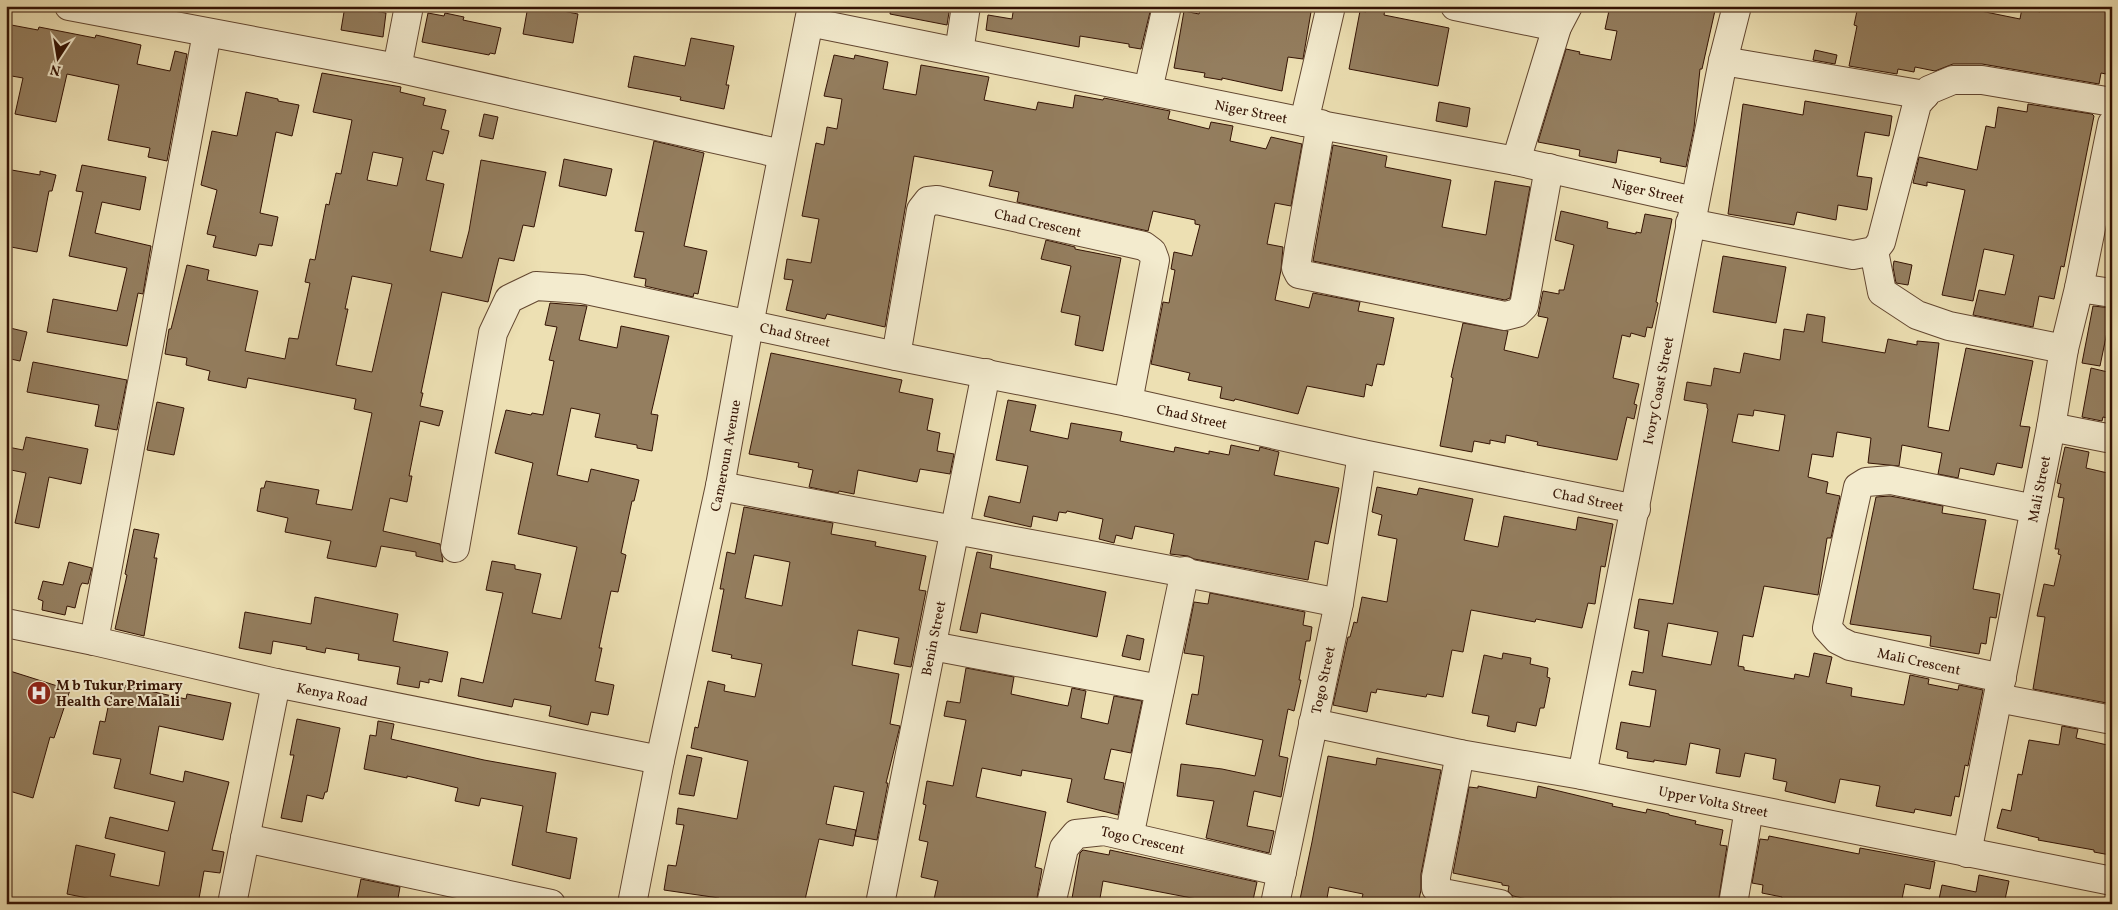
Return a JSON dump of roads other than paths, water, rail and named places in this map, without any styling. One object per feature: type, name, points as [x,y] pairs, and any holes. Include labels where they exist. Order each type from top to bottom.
[{"type":"street","points":[[69,6],[397,68],[782,154]]},
{"type":"street","points":[[397,68],[409,6]]},
{"type":"street","points":[[959,52],[966,6]]},
{"type":"street","points":[[1148,90],[1167,6]]},
{"type":"street","points":[[1331,6],[1312,123],[1296,268],[1299,274],[1505,316],[1517,313],[1524,306],[1549,168]]},
{"type":"street","points":[[1455,6],[1563,17],[1516,160]]},
{"type":"street","name":"Ivory Coast Street","points":[[1582,776],[1636,509],[1692,212],[1723,61],[1737,6]]},
{"type":"street","name":"Niger Street","points":[[810,14],[959,52],[1312,123],[1516,160],[1549,168],[1692,212],[1853,255],[1874,251]]},
{"type":"street","name":"Cameroun Avenue","points":[[632,904],[660,760],[720,486],[749,325],[810,14]]},
{"type":"street","points":[[94,640],[207,33]]},
{"type":"street","points":[[1723,61],[1925,95]]},
{"type":"street","points":[[2064,348],[1950,326],[1917,315],[1882,292],[1877,275],[1874,251],[1881,242],[1917,104],[1929,90],[1953,80],[1982,80],[2112,102]]},
{"type":"street","name":"Mali Street","points":[[1967,853],[2051,427],[2064,348],[2079,288],[2111,132]]},
{"type":"street","name":"Chad Crescent","points":[[896,356],[922,210],[928,202],[937,200],[1144,246],[1152,252],[1155,260],[1128,402]]},
{"type":"street","name":"Chad Street","points":[[455,548],[493,333],[509,299],[536,286],[582,289],[896,356],[1128,402],[1362,454],[1636,509]]},
{"type":"street","points":[[2079,288],[2112,293]]},
{"type":"street","name":"Benin Street","points":[[880,904],[986,373]]},
{"type":"street","points":[[2051,427],[2112,439]]},
{"type":"street","name":"Togo Street","points":[[1275,904],[1339,602],[1362,454]]},
{"type":"street","name":"Mali Crescent","points":[[2035,509],[1892,480],[1866,482],[1858,487],[1830,607],[1827,628],[1838,640],[1850,646],[2112,720]]},
{"type":"street","points":[[720,486],[955,531],[1184,571],[1339,602]]},
{"type":"street","points":[[1129,837],[1184,571]]},
{"type":"street","name":"Kenya Road","points":[[6,623],[94,640],[276,683],[660,760]]},
{"type":"street","points":[[932,646],[1160,689]]},
{"type":"street","points":[[232,904],[276,683]]},
{"type":"street","name":"Upper Volta Street","points":[[1313,723],[1460,754],[1582,776],[2112,881]]},
{"type":"street","points":[[1460,754],[1436,877],[1436,888],[1442,893],[1500,904]]},
{"type":"street","points":[[1733,904],[1749,809]]},
{"type":"street","name":"Togo Crescent","points":[[1051,904],[1064,848],[1076,834],[1104,831],[1282,872]]},
{"type":"street","points":[[245,838],[550,904]]},
{"type":"place","name":"M b Tukur Primary Health Care Malali","points":[[39,693]]}]
